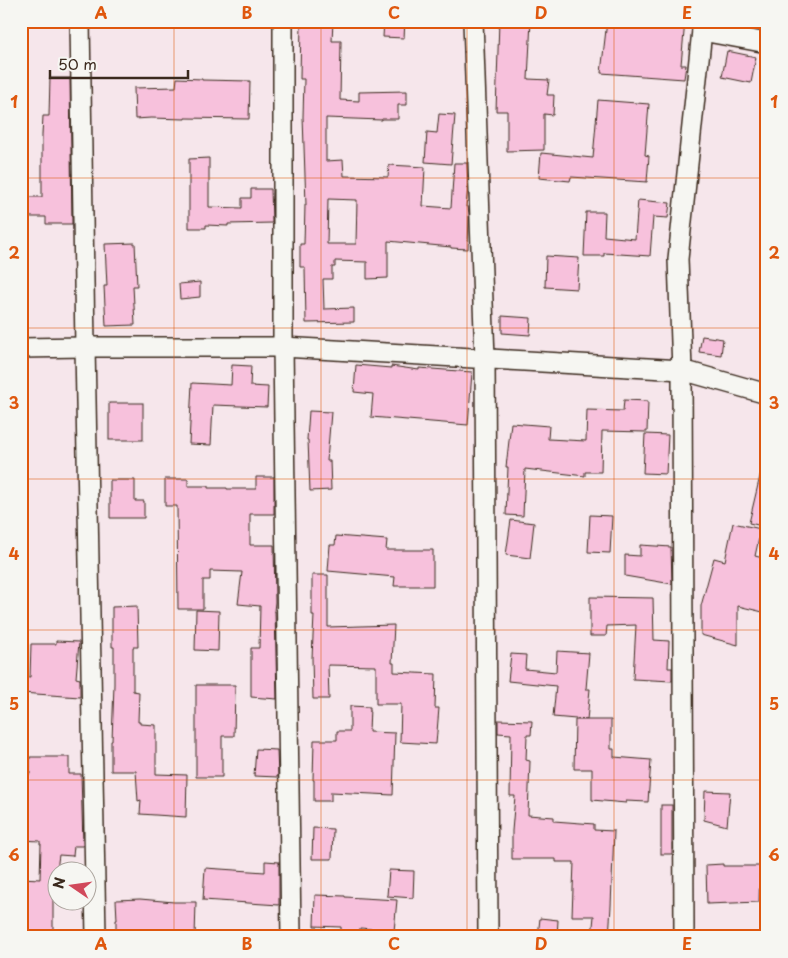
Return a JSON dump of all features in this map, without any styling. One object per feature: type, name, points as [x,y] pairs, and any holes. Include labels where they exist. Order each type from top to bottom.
[{"type":"street","points":[[80,21],[96,937]]},
{"type":"street","points":[[282,21],[291,937]]},
{"type":"street","points":[[473,21],[485,358],[488,937]]},
{"type":"street","points":[[684,937],[682,370],[678,259],[703,26],[767,43]]},
{"type":"street","points":[[21,348],[284,347],[682,370],[767,394]]},
{"type":"building","points":[[301,21],[333,21],[332,41],[341,41],[340,100],[359,101],[359,92],[407,91],[407,105],[398,105],[398,119],[326,118],[326,161],[343,160],[344,176],[388,177],[389,165],[425,167],[423,206],[451,208],[454,163],[467,163],[468,187],[466,207],[468,207],[469,214],[468,249],[388,241],[388,278],[367,279],[367,262],[335,261],[335,267],[332,267],[332,279],[323,279],[324,309],[354,308],[354,322],[306,323],[305,267],[300,267],[300,244],[304,244],[306,205],[303,117],[304,79],[300,79]],"holes":[[[328,199],[357,200],[356,244],[327,244]]]},
{"type":"building","points":[[384,21],[405,21],[404,38],[383,37]]},
{"type":"building","points":[[499,21],[531,21],[528,79],[549,80],[547,95],[554,95],[553,115],[544,114],[544,150],[507,151],[507,111],[496,111]]},
{"type":"building","points":[[607,21],[685,21],[681,65],[686,65],[684,79],[601,73]]},
{"type":"building","points":[[727,51],[756,57],[751,83],[722,77]]},
{"type":"building","points":[[50,78],[70,78],[72,224],[46,224],[46,217],[28,217],[29,197],[42,197],[43,116],[49,116]]},
{"type":"building","points":[[177,78],[250,81],[249,119],[135,119],[134,88],[176,87]]},
{"type":"building","points":[[598,100],[649,104],[645,155],[649,156],[647,182],[571,177],[570,181],[539,178],[541,153],[593,158]]},
{"type":"building","points":[[439,114],[455,115],[451,164],[425,162],[427,132],[437,133]]},
{"type":"building","points":[[209,158],[209,207],[242,208],[242,198],[251,198],[251,189],[271,189],[272,223],[228,224],[228,226],[206,225],[206,228],[189,228],[189,159]]},
{"type":"building","points":[[638,200],[670,203],[668,218],[653,217],[650,256],[604,253],[604,256],[584,256],[586,212],[605,212],[604,236],[635,239]]},
{"type":"building","points":[[135,243],[137,286],[133,286],[135,325],[106,326],[104,286],[107,286],[105,244]]},
{"type":"building","points":[[546,256],[579,258],[577,289],[545,287]]},
{"type":"building","points":[[200,282],[200,297],[180,299],[179,284]]},
{"type":"building","points":[[502,316],[531,318],[530,335],[502,333]]},
{"type":"building","points":[[702,336],[723,339],[721,355],[699,352]]},
{"type":"building","points":[[232,365],[251,366],[250,386],[268,387],[267,407],[213,405],[211,445],[189,444],[192,383],[231,385]]},
{"type":"building","points":[[356,365],[472,372],[468,425],[371,417],[373,394],[354,392]]},
{"type":"building","points":[[624,400],[648,401],[647,432],[602,431],[601,472],[585,472],[585,476],[525,469],[523,516],[506,515],[508,467],[506,467],[511,423],[549,426],[548,439],[586,441],[587,410],[623,411]]},
{"type":"building","points":[[109,403],[143,403],[143,440],[109,440]]},
{"type":"building","points":[[309,411],[331,412],[327,461],[330,461],[331,490],[310,491],[307,440]]},
{"type":"building","points":[[645,434],[668,435],[666,474],[643,473]]},
{"type":"building","points":[[761,472],[767,473],[767,527],[749,523]]},
{"type":"building","points":[[256,477],[274,477],[274,514],[250,514],[250,545],[274,545],[277,699],[251,697],[251,648],[259,648],[260,606],[238,604],[242,572],[210,571],[210,580],[203,580],[203,609],[178,609],[177,506],[165,506],[165,479],[188,479],[188,486],[256,489]]},
{"type":"building","points":[[110,480],[135,480],[135,501],[144,501],[144,518],[110,518]]},
{"type":"building","points":[[590,515],[612,516],[610,553],[588,552]]},
{"type":"building","points":[[511,520],[534,523],[530,558],[506,555]]},
{"type":"building","points":[[733,523],[761,529],[755,556],[767,559],[767,613],[738,606],[738,645],[701,635],[701,606],[714,558],[725,561]]},
{"type":"building","points":[[336,536],[387,540],[386,550],[433,550],[433,586],[394,586],[395,577],[328,571],[330,545],[335,545]]},
{"type":"building","points":[[640,545],[671,547],[672,584],[625,576],[625,555],[640,556]]},
{"type":"building","points":[[312,575],[328,575],[328,627],[394,625],[392,663],[394,663],[394,672],[436,674],[435,708],[439,708],[436,744],[400,742],[401,704],[376,704],[376,666],[328,665],[329,699],[313,699],[314,615],[312,615]]},
{"type":"building","points":[[590,597],[653,598],[654,640],[669,641],[668,668],[672,668],[672,681],[633,679],[636,625],[607,626],[606,636],[590,636]]},
{"type":"building","points":[[137,606],[138,647],[133,647],[133,691],[139,692],[138,722],[140,724],[156,725],[156,774],[187,775],[186,817],[140,814],[141,800],[138,801],[136,771],[111,771],[114,684],[112,607]]},
{"type":"building","points":[[196,610],[219,611],[218,651],[195,650]]},
{"type":"building","points":[[56,641],[79,642],[76,678],[80,679],[80,697],[21,693],[21,676],[30,677],[31,644],[56,644]]},
{"type":"building","points":[[557,651],[589,653],[586,689],[590,689],[587,720],[553,717],[556,686],[508,681],[511,654],[526,655],[525,669],[556,672]]},
{"type":"building","points":[[196,685],[235,685],[234,736],[222,736],[222,777],[196,777]]},
{"type":"building","points":[[350,706],[370,707],[369,732],[395,733],[393,795],[331,792],[331,801],[314,801],[314,740],[337,740],[337,731],[350,731]]},
{"type":"building","points":[[498,720],[532,721],[531,735],[527,735],[526,760],[530,761],[528,815],[554,817],[554,821],[594,824],[594,830],[614,831],[609,937],[592,937],[594,916],[572,916],[574,862],[556,862],[556,859],[512,859],[515,796],[510,796],[511,734],[498,733]]},
{"type":"building","points":[[575,720],[611,720],[611,749],[614,749],[614,757],[651,760],[648,802],[626,801],[626,803],[592,800],[592,769],[574,769]]},
{"type":"building","points":[[256,749],[277,750],[278,777],[254,776]]},
{"type":"building","points":[[30,757],[69,757],[69,774],[81,774],[83,846],[74,846],[73,856],[59,855],[58,860],[48,860],[48,910],[53,910],[53,937],[21,937],[21,878],[40,879],[40,841],[21,840],[21,774],[30,774]]},
{"type":"building","points":[[705,791],[730,792],[727,826],[704,820]]},
{"type":"building","points":[[661,805],[672,805],[672,854],[661,854]]},
{"type":"building","points":[[313,828],[333,829],[332,859],[312,859]]},
{"type":"building","points":[[265,861],[279,862],[279,905],[203,900],[205,868],[265,872]]},
{"type":"building","points":[[723,864],[723,866],[760,866],[759,902],[707,904],[706,865]]},
{"type":"building","points":[[389,870],[414,871],[413,898],[387,896]]},
{"type":"building","points":[[315,895],[397,900],[394,931],[360,928],[360,937],[341,937],[341,927],[314,926]]},
{"type":"building","points":[[140,899],[196,902],[195,937],[116,937],[116,900]]},
{"type":"building","points":[[540,918],[558,920],[557,937],[538,937]]}]
